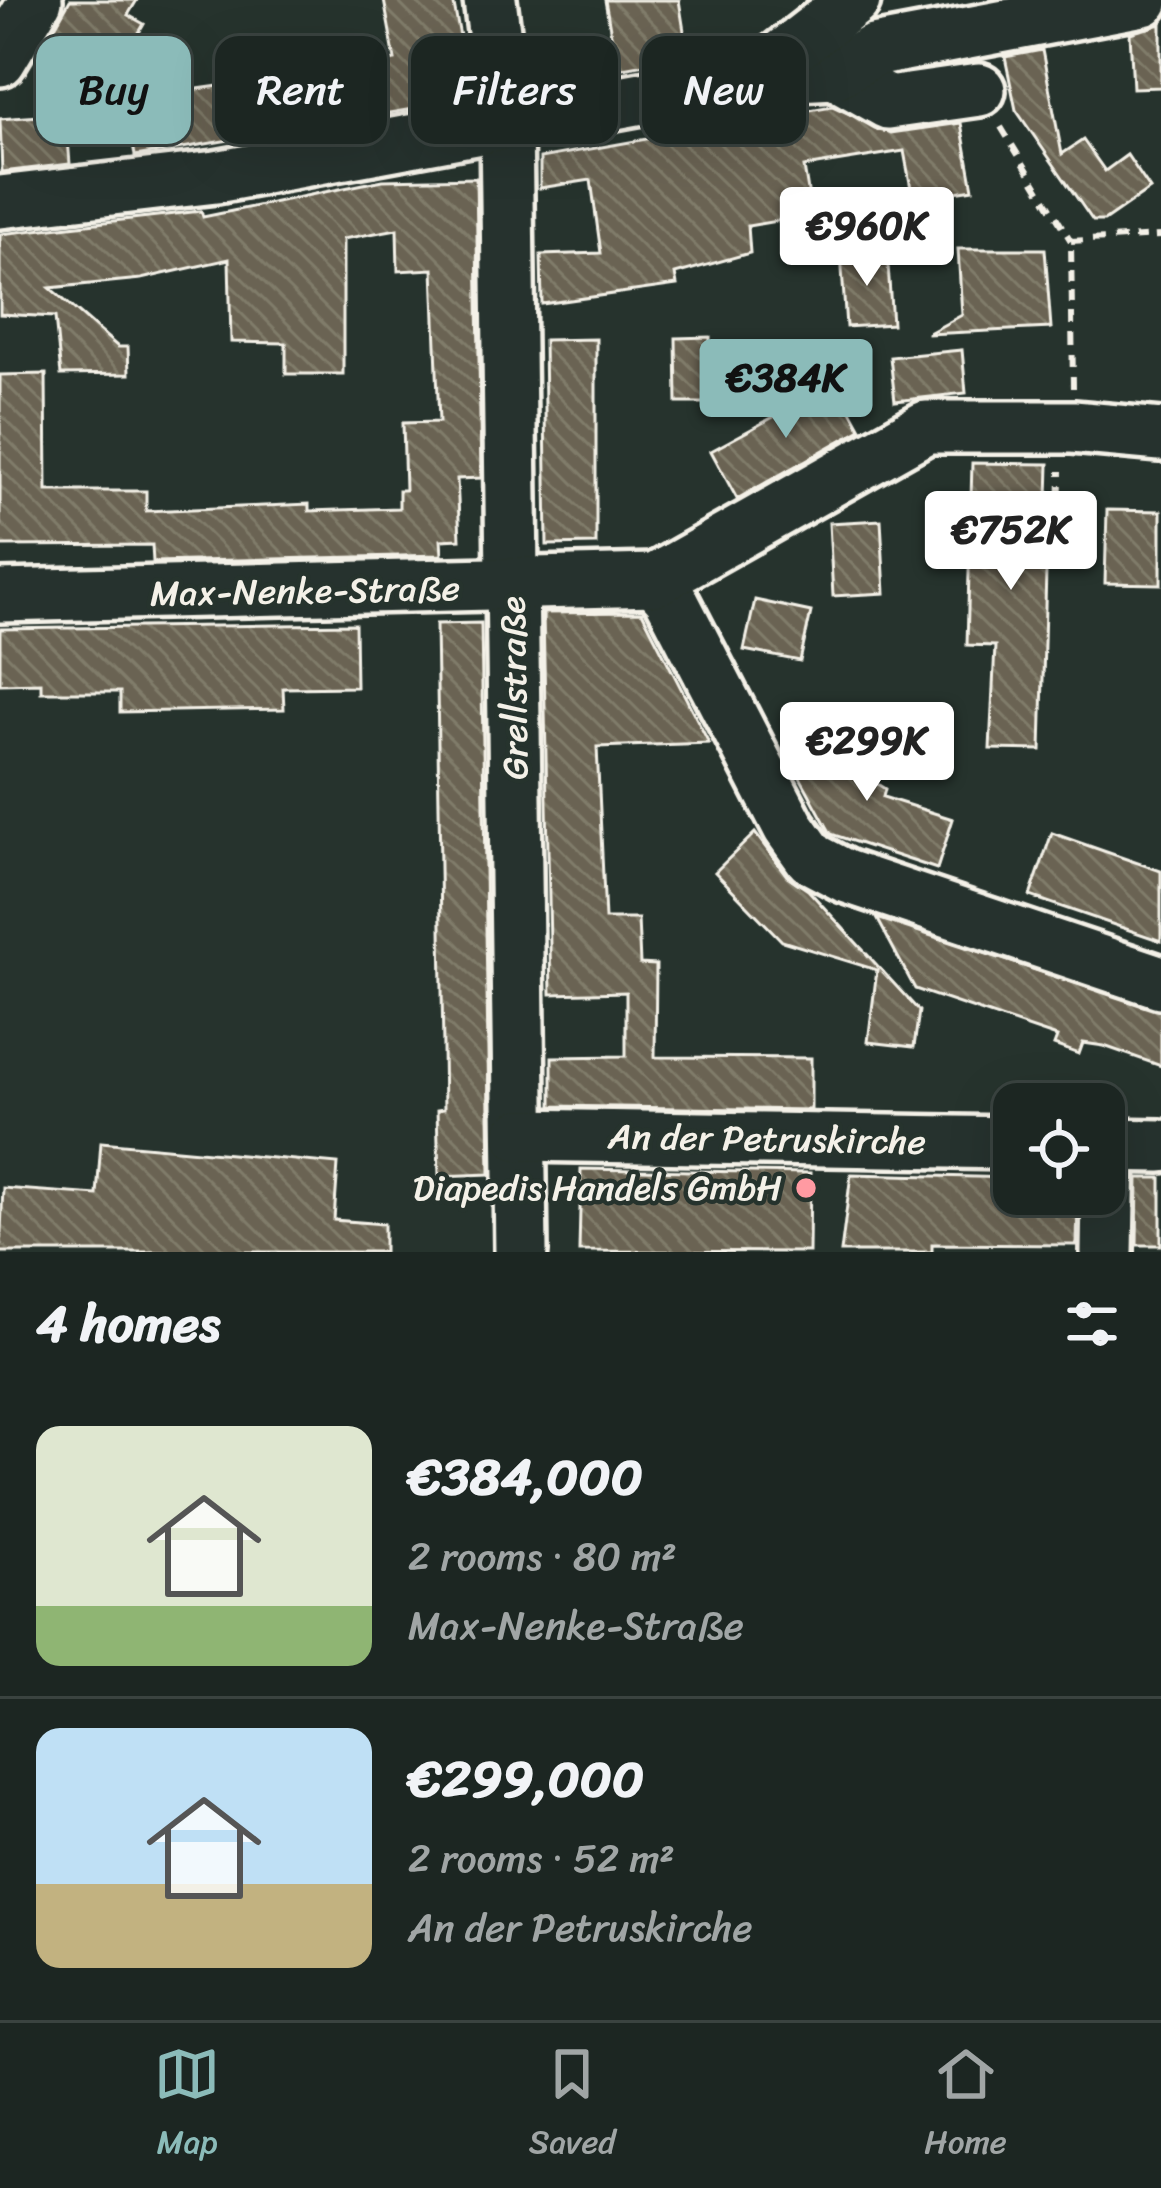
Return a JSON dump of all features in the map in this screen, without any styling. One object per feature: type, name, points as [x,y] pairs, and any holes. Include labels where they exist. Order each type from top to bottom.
[{"type":"street","points":[[0,59],[36,0]]},
{"type":"street","name":"Grellstraße","points":[[490,0],[495,36]]},
{"type":"street","points":[[806,37],[854,0]]},
{"type":"street","points":[[806,74],[835,73],[873,51],[1143,0]]},
{"type":"street","points":[[835,73],[888,103],[979,90]]},
{"type":"street","points":[[0,202],[216,177],[411,141]]},
{"type":"street","name":"Grellstraße","points":[[506,144],[521,1252]]},
{"type":"street","name":"Max-Nenke-Straße","points":[[0,596],[655,580],[926,427],[1073,427]]},
{"type":"street","points":[[1073,427],[1161,435]]},
{"type":"street","points":[[655,580],[670,597],[789,826],[811,858],[845,876],[1161,982]]},
{"type":"street","name":"An der Petruskirche","points":[[520,1135],[993,1143]]},
{"type":"street","points":[[1125,1145],[1161,1146]]},
{"type":"street","points":[[1107,1215],[1107,1252]]},
{"type":"path","points":[[979,90],[1071,242],[1073,427],[1059,474],[1059,531],[1051,530]]},
{"type":"path","points":[[1071,242],[1161,236]]},
{"type":"building","points":[[70,0],[137,0],[128,15],[144,24],[137,36],[59,36],[52,32]]},
{"type":"building","points":[[384,0],[453,0],[460,36],[411,36],[411,109],[387,113],[387,61],[395,60]]},
{"type":"building","points":[[605,0],[679,0],[685,36],[642,36],[642,64],[618,69],[618,36],[611,36]]},
{"type":"building","points":[[1161,24],[1161,87],[1133,88],[1130,33]]},
{"type":"building","points":[[1042,50],[1062,154],[1083,140],[1105,171],[1127,155],[1150,189],[1104,221],[1093,221],[1016,110],[1005,57]]},
{"type":"building","points":[[215,87],[215,142],[135,156],[133,144],[191,144],[191,90]]},
{"type":"building","points":[[832,106],[891,133],[961,123],[973,189],[913,199],[904,151],[804,167],[812,215],[748,226],[750,253],[675,274],[677,285],[542,304],[541,255],[601,253],[591,180],[540,188],[540,158],[642,140],[642,144],[806,144],[806,111]]},
{"type":"building","points":[[36,116],[36,144],[68,144],[70,164],[2,172],[0,119]]},
{"type":"building","points":[[476,178],[481,478],[457,479],[460,539],[441,540],[442,555],[153,562],[152,545],[0,546],[0,375],[46,374],[47,491],[146,491],[146,511],[309,504],[309,511],[399,508],[399,490],[405,490],[403,423],[439,422],[433,269],[398,271],[397,229],[343,239],[343,374],[286,374],[286,343],[231,342],[229,259],[141,279],[50,288],[118,347],[128,347],[129,374],[61,375],[55,317],[0,314],[0,234],[201,211],[203,217],[383,180]]},
{"type":"building","points":[[958,249],[1045,249],[1051,328],[927,334],[962,315]]},
{"type":"building","points":[[887,250],[892,324],[846,327],[841,254]]},
{"type":"building","points":[[710,337],[710,403],[677,403],[676,338]]},
{"type":"building","points":[[596,339],[596,544],[547,545],[544,340]]},
{"type":"building","points":[[962,350],[966,393],[895,401],[890,357]]},
{"type":"building","points":[[836,383],[861,429],[737,499],[711,451]]},
{"type":"building","points":[[972,463],[1049,464],[1041,750],[990,749],[995,646],[967,645]]},
{"type":"building","points":[[1107,510],[1161,511],[1161,584],[1105,583]]},
{"type":"building","points":[[881,520],[885,593],[833,596],[829,523]]},
{"type":"building","points":[[755,600],[811,612],[800,661],[744,650]]},
{"type":"building","points":[[642,612],[709,743],[597,747],[605,919],[638,919],[640,964],[656,965],[655,1057],[811,1058],[811,1110],[552,1106],[552,1057],[626,1056],[626,992],[551,994],[543,613]]},
{"type":"building","points":[[481,623],[490,1174],[439,1176],[437,1110],[444,1109],[436,624]]},
{"type":"building","points":[[355,624],[356,687],[283,688],[284,709],[120,712],[120,692],[41,692],[41,683],[0,684],[0,629]]},
{"type":"building","points":[[845,729],[874,782],[885,789],[883,797],[953,819],[937,869],[831,834],[789,757]]},
{"type":"building","points":[[755,833],[787,876],[808,890],[919,1011],[914,1047],[868,1042],[877,970],[782,941],[715,872]]},
{"type":"building","points":[[1052,833],[1161,871],[1161,941],[1030,896]]},
{"type":"building","points":[[877,918],[1161,1011],[1161,1066],[1104,1046],[1083,1043],[1079,1054],[1054,1045],[1057,1037],[915,989]]},
{"type":"building","points":[[101,1142],[338,1164],[334,1220],[384,1224],[384,1252],[0,1252],[3,1188],[97,1195]]},
{"type":"building","points":[[581,1169],[810,1173],[809,1252],[579,1251]]},
{"type":"building","points":[[851,1174],[993,1177],[993,1215],[1078,1215],[1077,1245],[932,1244],[932,1252],[841,1252]]},
{"type":"building","points":[[1138,1178],[1161,1178],[1161,1245],[1137,1245]]},
{"type":"place","name":"Diapedis Handels GmbH","points":[[806,1188]]}]
